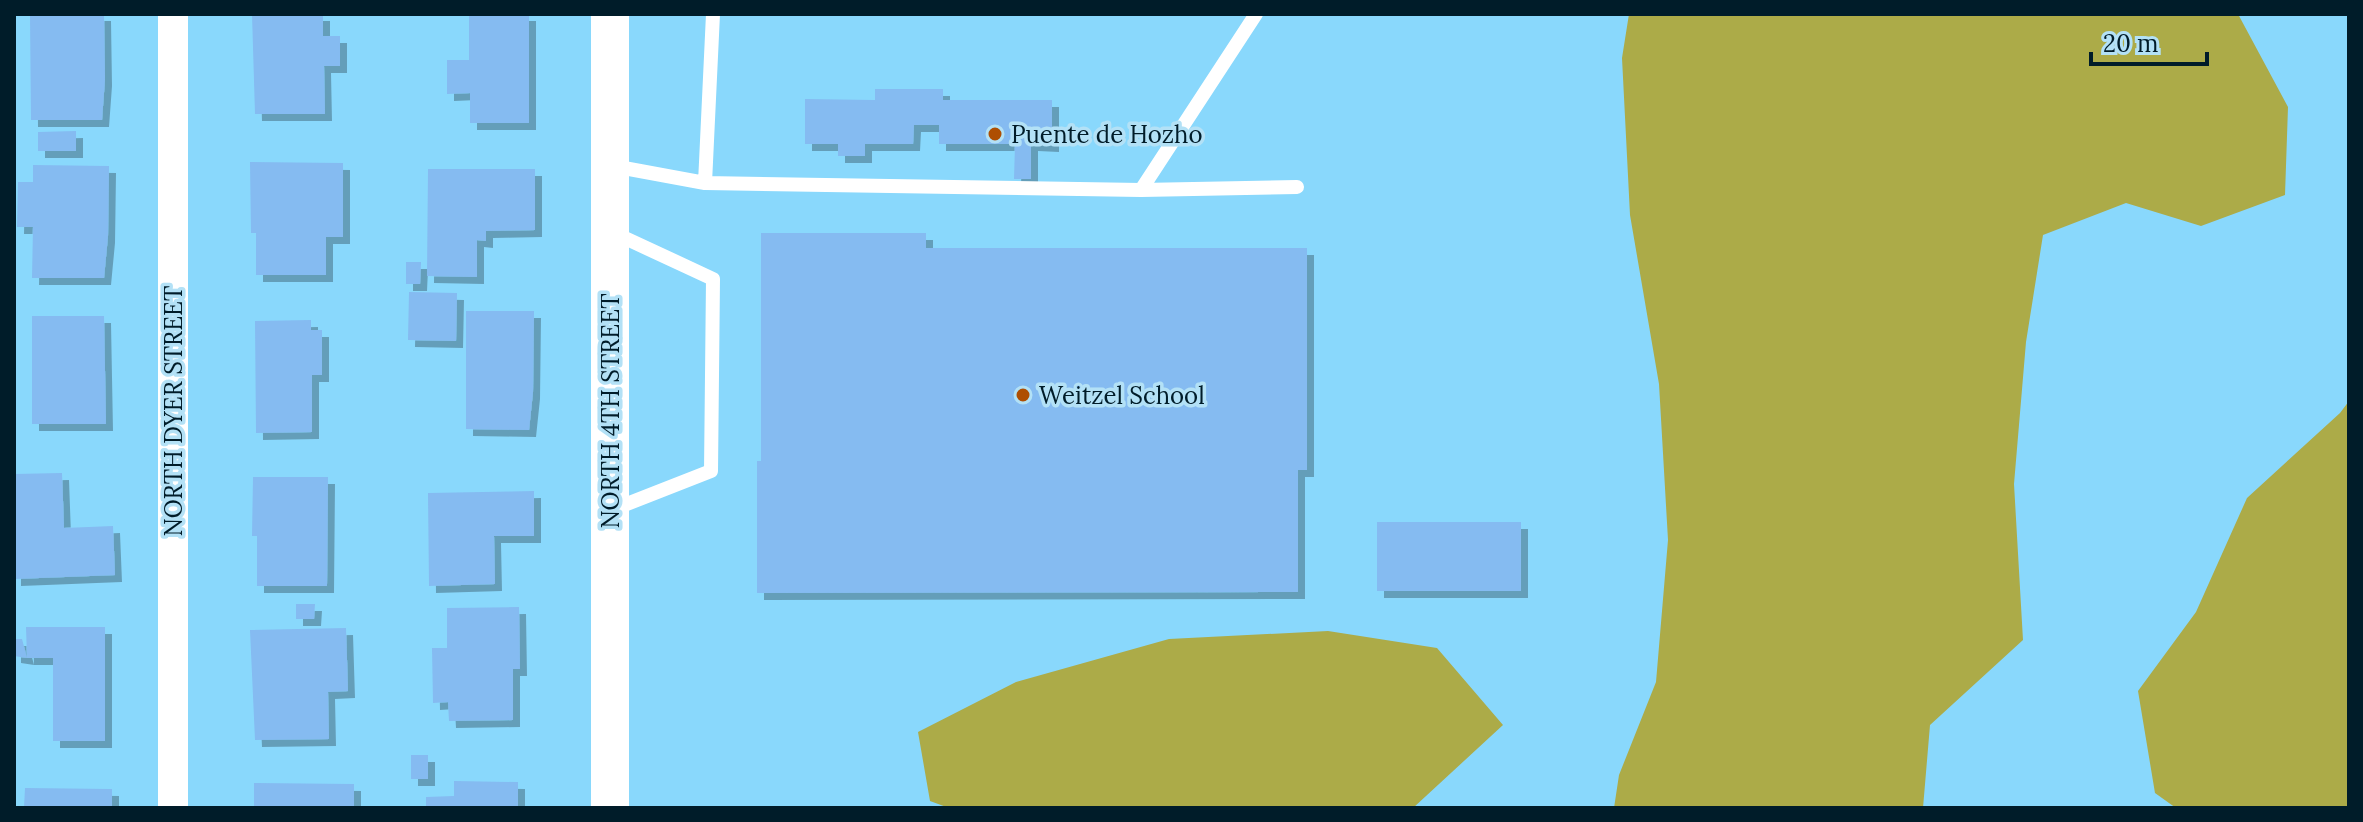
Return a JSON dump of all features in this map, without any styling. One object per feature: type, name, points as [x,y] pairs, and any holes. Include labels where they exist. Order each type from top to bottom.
[{"type":"street","name":"NORTH DYER STREET","points":[[173,14],[173,808]]},
{"type":"street","name":"NORTH 4TH STREET","points":[[610,14],[610,808]]},
{"type":"lane","points":[[705,183],[713,14]]},
{"type":"lane","points":[[1141,190],[1256,14]]},
{"type":"lane","points":[[609,165],[705,183],[1141,190],[1297,187]]},
{"type":"lane","points":[[609,230],[713,279],[711,471],[610,511]]},
{"type":"shaded area","points":[[1629,14],[2238,14],[2288,107],[2285,195],[2201,226],[2126,203],[2043,235],[2026,342],[2014,484],[2023,640],[1930,725],[1923,808],[1614,808],[1619,775],[1656,682],[1668,540],[1659,384],[1630,215],[1622,58]]},
{"type":"shaded area","points":[[2349,401],[2349,808],[2176,808],[2155,793],[2138,691],[2196,612],[2247,498],[2340,413]]},
{"type":"shaded area","points":[[1328,631],[1437,648],[1503,725],[1413,808],[949,808],[930,801],[918,732],[1016,682],[1169,639]]},
{"type":"building","points":[[30,14],[104,14],[102,120],[31,120]]},
{"type":"building","points":[[252,14],[323,14],[323,36],[340,36],[340,66],[324,66],[325,114],[255,114]]},
{"type":"building","points":[[469,14],[529,14],[529,123],[470,123],[470,93],[447,94],[447,60],[469,60]]},
{"type":"building","name":"Puente de Hozho","points":[[875,89],[943,89],[943,100],[1052,100],[1052,145],[1031,144],[1031,179],[1014,179],[1015,144],[939,144],[939,125],[914,125],[913,144],[865,144],[865,156],[838,156],[838,144],[805,144],[805,99],[875,100]]},
{"type":"building","points":[[76,131],[76,151],[38,151],[38,132]]},
{"type":"building","points":[[250,162],[343,163],[343,237],[326,237],[326,275],[256,275],[256,233],[251,233]]},
{"type":"building","points":[[33,165],[109,166],[104,278],[32,278],[33,227],[17,227],[18,182],[33,182]]},
{"type":"building","points":[[428,169],[535,169],[535,230],[486,231],[486,241],[477,240],[477,277],[427,276]]},
{"type":"building","points":[[761,233],[926,233],[926,248],[1307,248],[1307,470],[1298,470],[1298,592],[757,593],[757,461],[761,461]]},
{"type":"building","points":[[406,262],[421,262],[420,284],[406,284]]},
{"type":"building","points":[[409,292],[457,293],[456,341],[408,340]]},
{"type":"building","points":[[466,311],[534,311],[533,392],[529,430],[466,429]]},
{"type":"building","points":[[32,316],[104,316],[106,424],[32,424]]},
{"type":"building","points":[[311,320],[311,330],[322,330],[322,375],[312,375],[312,432],[256,433],[255,321]]},
{"type":"building","points":[[62,473],[64,528],[113,526],[115,575],[14,579],[14,474]]},
{"type":"building","points":[[253,477],[328,477],[327,586],[257,586],[257,536],[252,536]]},
{"type":"building","points":[[534,491],[534,536],[494,536],[495,584],[429,586],[428,493]]},
{"type":"building","points":[[1377,522],[1521,522],[1521,591],[1377,591]]},
{"type":"building","points":[[296,604],[315,604],[314,619],[296,619]]},
{"type":"building","points":[[519,607],[520,669],[513,669],[513,720],[449,721],[448,702],[433,703],[432,648],[447,648],[447,608]]},
{"type":"building","points":[[26,627],[105,627],[105,741],[53,741],[53,658],[27,658]]},
{"type":"building","points":[[346,628],[348,691],[328,692],[329,739],[255,740],[250,630]]},
{"type":"building","points":[[14,639],[22,639],[27,658],[14,656]]},
{"type":"building","points":[[411,755],[428,755],[428,779],[411,779]]},
{"type":"building","points":[[454,781],[518,782],[518,808],[426,808],[426,797],[454,796]]},
{"type":"building","points":[[254,783],[354,784],[354,808],[254,808]]},
{"type":"building","points":[[25,788],[112,789],[112,808],[24,808]]},
{"type":"place","name":"Puente de Hozho","points":[[995,134]]},
{"type":"place","name":"Weitzel School","points":[[1023,395]]}]
